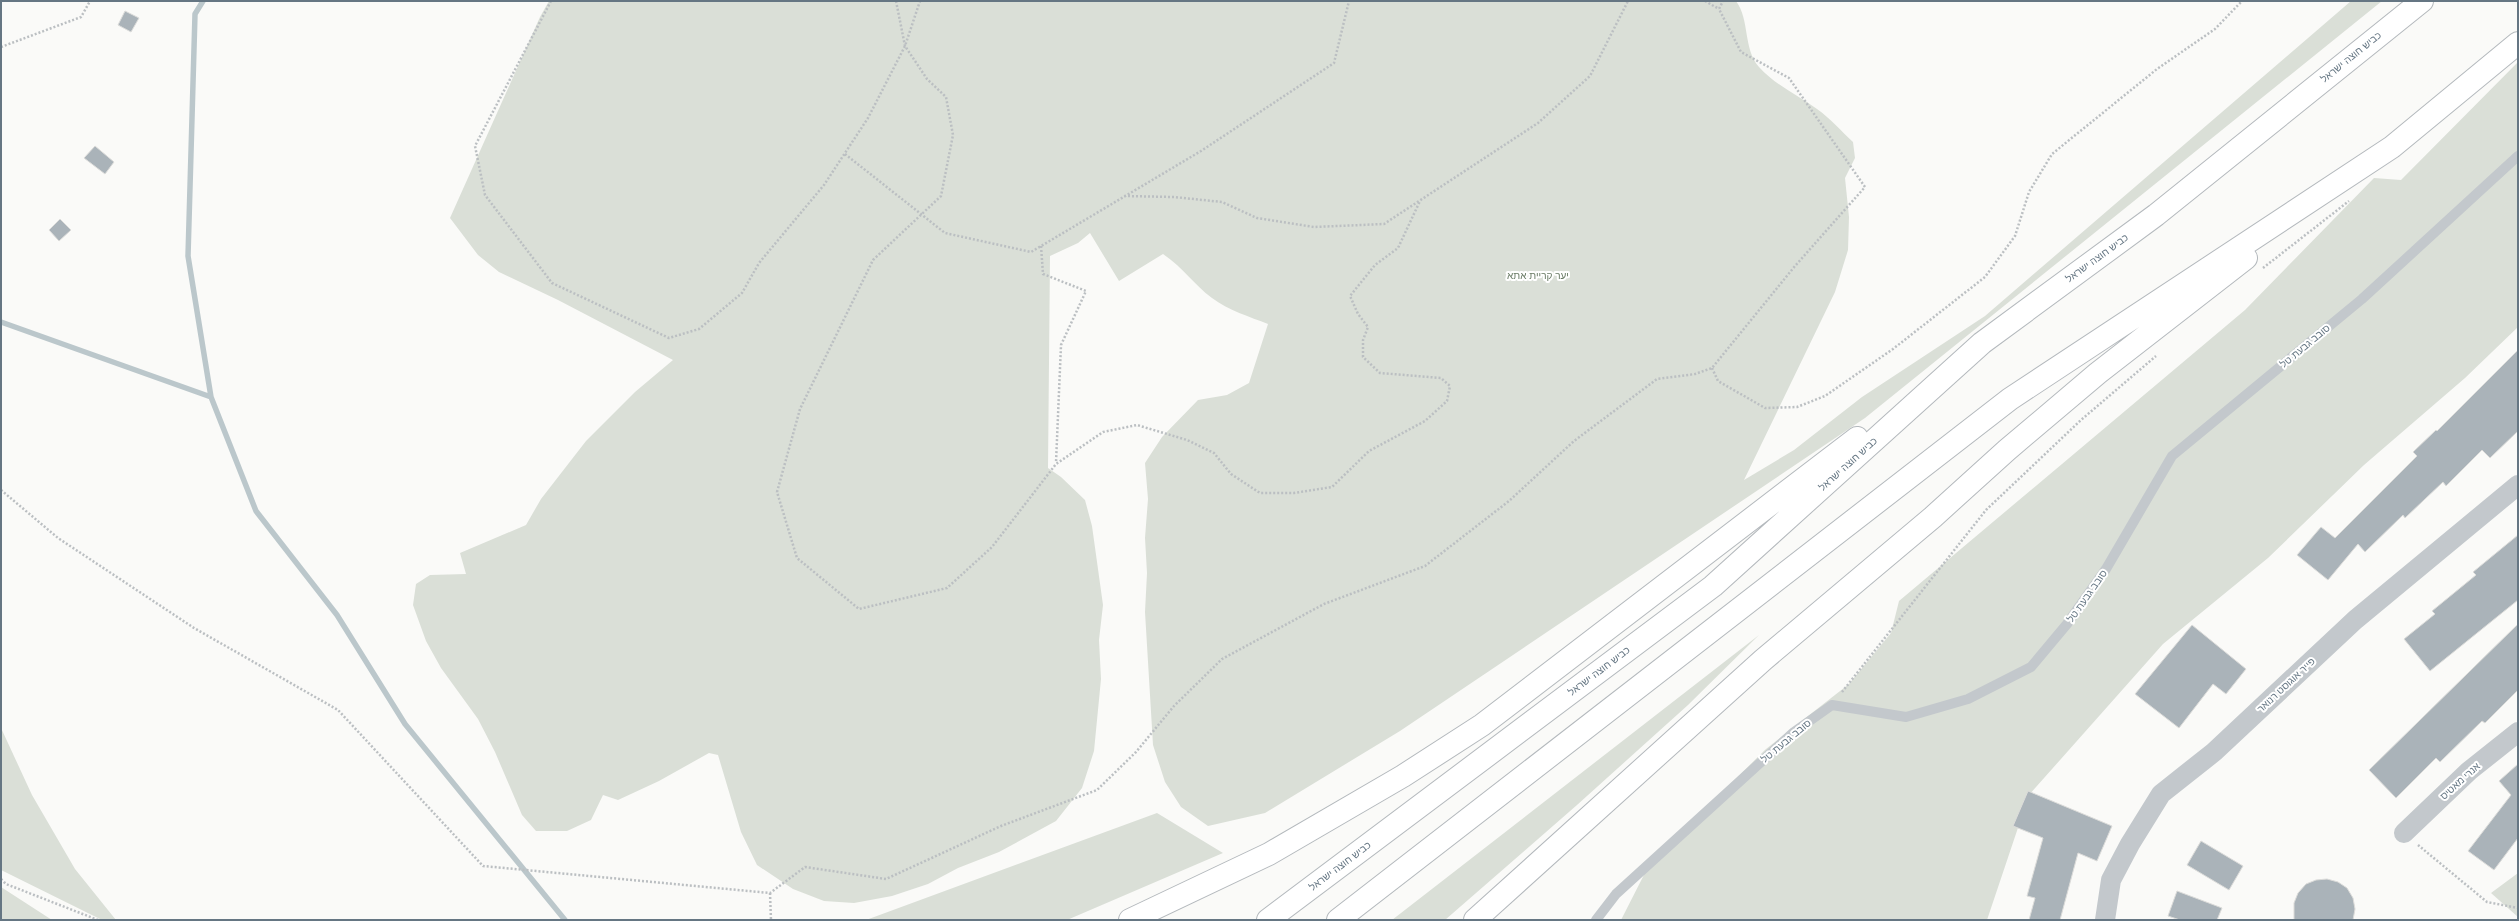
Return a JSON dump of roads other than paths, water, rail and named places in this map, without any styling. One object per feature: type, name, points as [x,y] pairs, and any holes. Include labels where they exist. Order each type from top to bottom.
[{"type":"highway","name":"כביש חוצה ישראל","points":[[1268,920],[1713,586],[1982,343],[2156,215],[2422,1]]},
{"type":"highway","points":[[1474,920],[1763,660],[1933,517],[2092,378],[2392,147],[2518,43]]},
{"type":"highway","points":[[1338,920],[2010,399],[2392,147]]},
{"type":"highway","points":[[1130,920],[1269,854],[1403,776],[1482,725],[1982,343]]},
{"type":"street","name":"פייר אוגוסט רנואר","points":[[2105,920],[2111,880],[2130,844],[2161,794],[2214,752],[2355,620],[2518,485]]},
{"type":"street","name":"אנרי מאטיס","points":[[2404,833],[2470,771],[2518,732]]},
{"type":"lane","name":"סובב גבעת טל","points":[[1596,920],[1616,894],[1782,742],[1832,705],[1906,717],[1968,699],[2031,668],[2067,624],[2106,569],[2172,456],[2362,298],[2518,156]]},
{"type":"waterway","points":[[203,1],[195,14],[188,256],[211,397],[256,511],[337,615],[405,724],[565,920]]},
{"type":"waterway","points":[[1,322],[211,397]]},
{"type":"park label","name":"יער קריית אתא","points":[[1538,275]]}]
